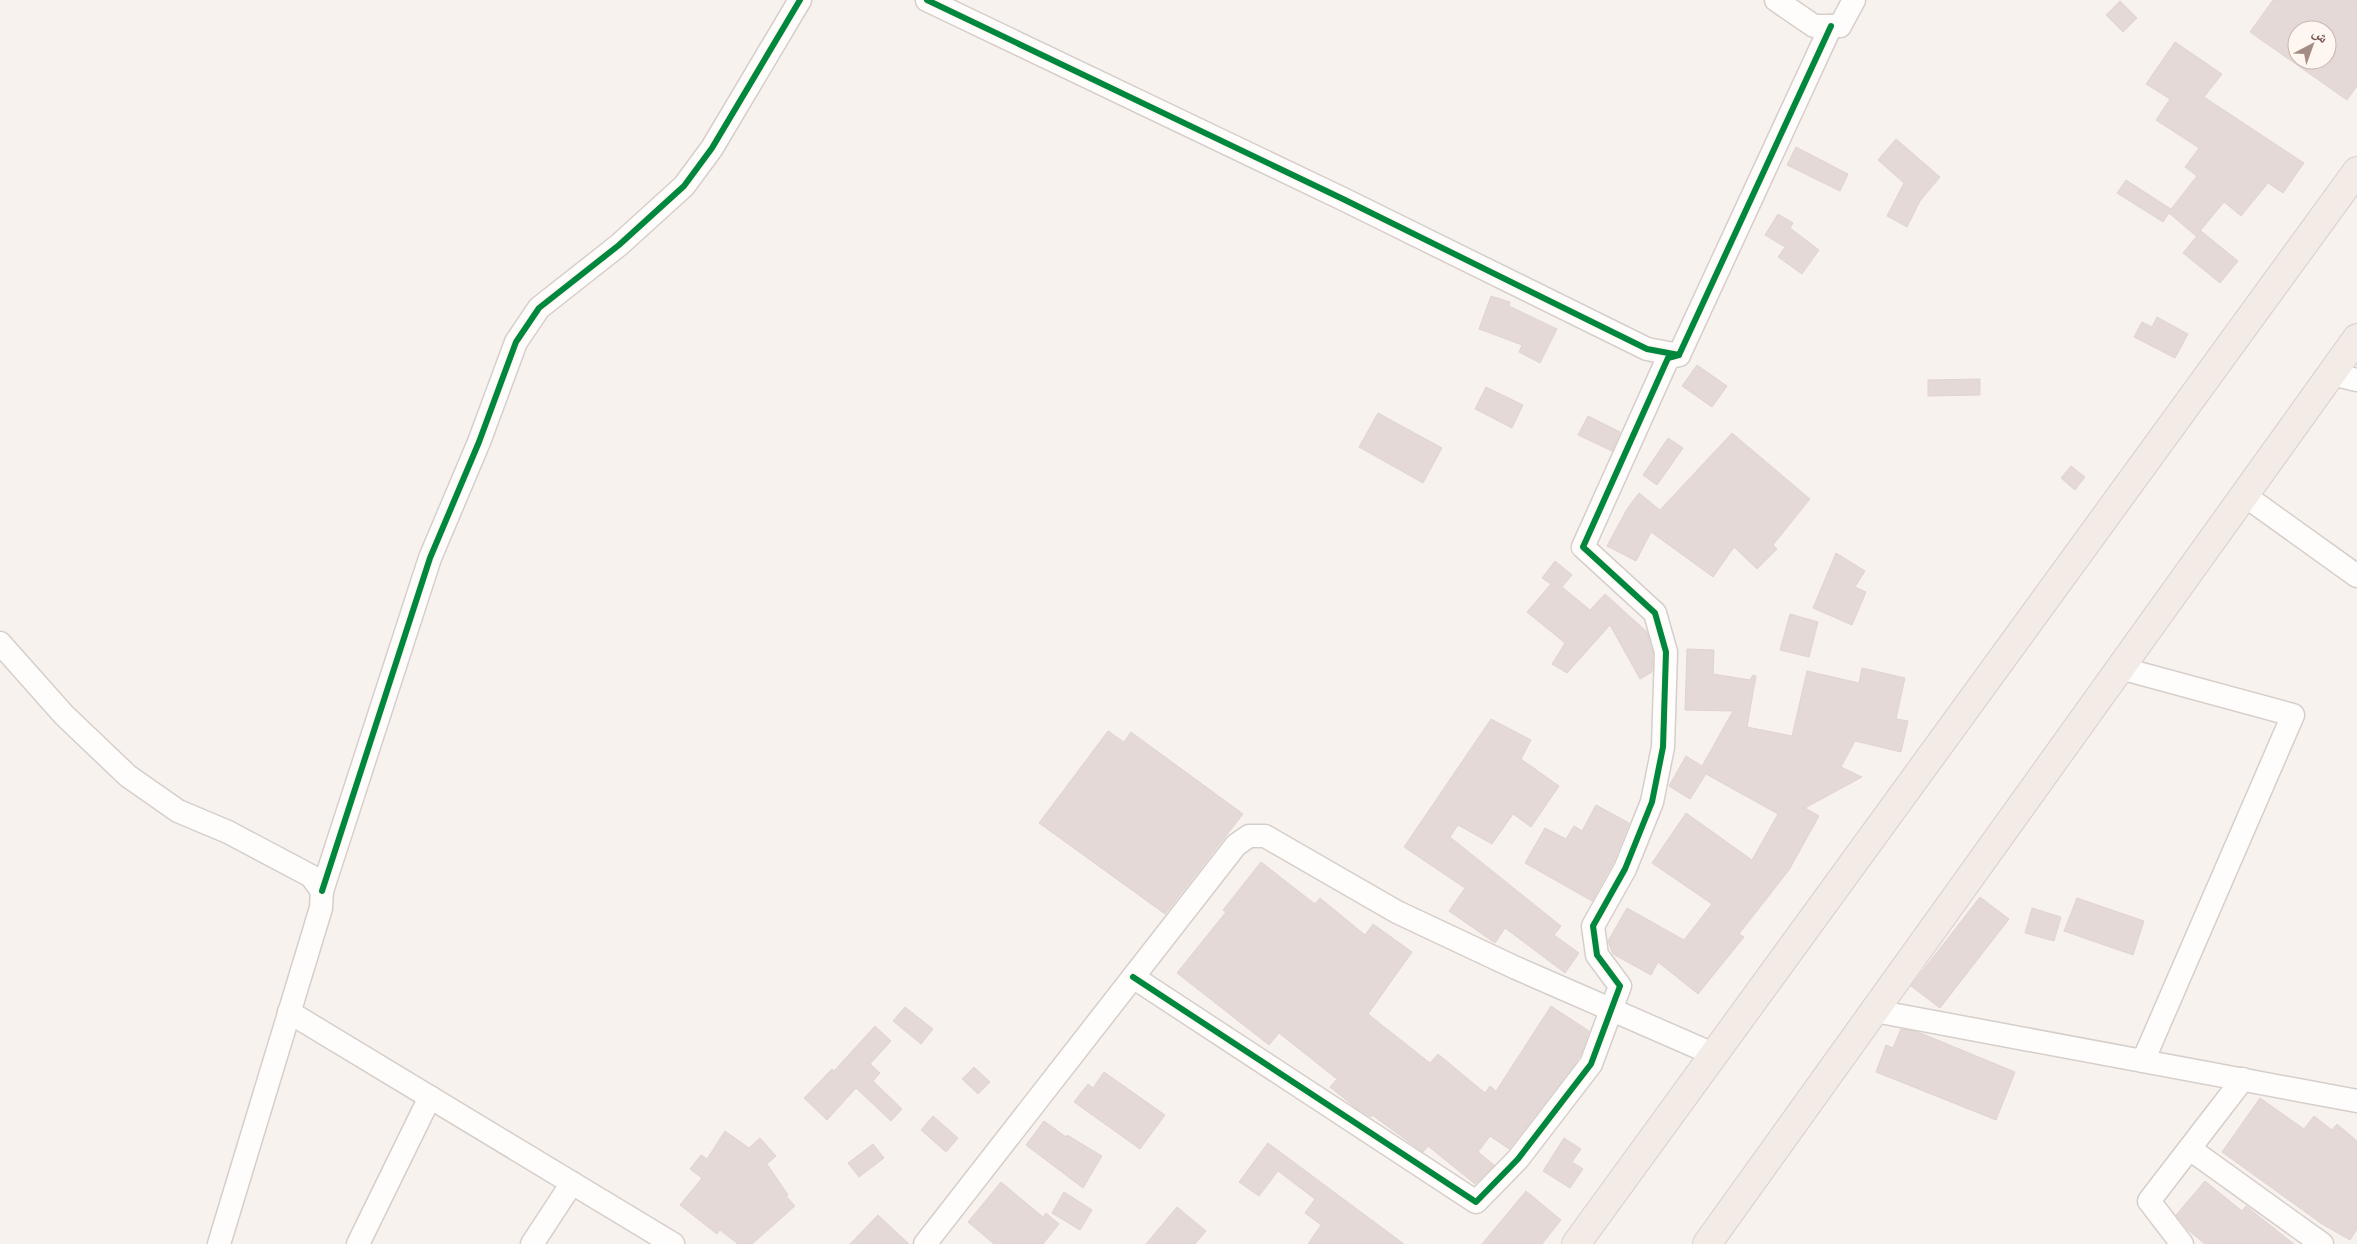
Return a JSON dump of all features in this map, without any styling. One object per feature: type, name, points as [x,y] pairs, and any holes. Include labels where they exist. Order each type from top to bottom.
[{"type":"main road","points":[[1576,1244],[2357,171]]},
{"type":"main road","points":[[1707,1244],[2244,495],[2344,377],[2357,338]]},
{"type":"street","points":[[219,1244],[321,908],[322,891],[430,558],[479,442],[516,342],[539,308],[620,245],[684,186],[712,148],[800,0]]},
{"type":"street","points":[[927,0],[1334,195],[1647,349],[1678,355]]},
{"type":"street","points":[[1776,0],[1814,26],[1840,26],[1854,0]]},
{"type":"street","points":[[1133,977],[1476,1202],[1518,1159],[1591,1064],[1620,986],[1597,955],[1593,926],[1625,869],[1652,802],[1663,746],[1666,652],[1655,613],[1583,546],[1668,358],[1678,355],[1831,26]]},
{"type":"street","points":[[2244,495],[2357,576]]},
{"type":"street","points":[[0,643],[64,715],[128,776],[178,811],[228,832],[311,876],[322,891]]},
{"type":"street","points":[[2120,668],[2293,715],[2143,1061]]},
{"type":"street","points":[[925,1244],[1236,845],[1249,836],[1265,836],[1397,912],[1516,968],[1713,1054]]},
{"type":"street","points":[[1875,1010],[2357,1101]]},
{"type":"street","points":[[290,1012],[673,1244]]},
{"type":"street","points":[[2182,1244],[2149,1201],[2243,1079]]},
{"type":"street","points":[[358,1244],[430,1097]]},
{"type":"street","points":[[2190,1149],[2322,1244]]},
{"type":"street","points":[[532,1244],[572,1183]]},
{"type":"building","points":[[2273,0],[2357,0],[2357,86],[2347,100],[2304,70],[2337,70],[2337,20],[2287,20],[2287,58],[2250,32]]},
{"type":"building","points":[[2120,1],[2137,18],[2123,32],[2106,15]]},
{"type":"building","points":[[2175,42],[2222,74],[2204,97],[2304,163],[2283,193],[2268,183],[2241,216],[2224,202],[2196,236],[2169,213],[2163,222],[2117,193],[2126,180],[2171,209],[2197,176],[2185,167],[2199,148],[2156,120],[2170,99],[2146,84]]},
{"type":"building","points":[[1896,139],[1940,177],[1920,201],[1907,227],[1887,216],[1904,183],[1878,160]]},
{"type":"building","points":[[1796,147],[1848,174],[1840,191],[1787,165]]},
{"type":"building","points":[[1778,214],[1793,223],[1790,228],[1819,250],[1802,274],[1778,257],[1785,247],[1765,235]]},
{"type":"building","points":[[2201,231],[2238,261],[2220,283],[2183,253]]},
{"type":"building","points":[[1491,296],[1510,302],[1509,306],[1557,329],[1540,363],[1519,352],[1522,345],[1479,329]]},
{"type":"building","points":[[2157,317],[2188,334],[2175,358],[2134,337],[2142,322],[2152,327]]},
{"type":"building","points":[[1697,365],[1727,386],[1712,407],[1682,386]]},
{"type":"building","points":[[1980,379],[1980,395],[1928,396],[1928,380]]},
{"type":"building","points":[[1486,387],[1523,405],[1512,428],[1475,409]]},
{"type":"building","points":[[1378,413],[1442,448],[1423,483],[1359,447]]},
{"type":"building","points":[[1588,416],[1620,432],[1612,451],[1578,435]]},
{"type":"building","points":[[1732,433],[1810,499],[1773,545],[1777,549],[1757,569],[1734,547],[1713,577],[1651,532],[1636,561],[1607,546],[1627,509],[1639,493],[1660,510]]},
{"type":"building","points":[[1668,438],[1683,448],[1657,485],[1643,475]]},
{"type":"building","points":[[2071,466],[2085,477],[2075,490],[2061,478]]},
{"type":"building","points":[[1836,553],[1865,571],[1855,587],[1866,592],[1852,625],[1813,608]]},
{"type":"building","points":[[1555,561],[1572,575],[1562,587],[1590,610],[1605,594],[1647,632],[1653,654],[1652,672],[1640,679],[1610,625],[1567,673],[1552,664],[1565,643],[1527,612],[1551,584],[1542,578]]},
{"type":"building","points":[[1790,614],[1818,622],[1809,657],[1780,650]]},
{"type":"building","points":[[1687,649],[1714,650],[1713,674],[1750,680],[1753,675],[1756,676],[1747,727],[1792,736],[1807,671],[1859,683],[1862,668],[1905,678],[1896,719],[1908,721],[1901,752],[1855,741],[1841,767],[1862,777],[1805,808],[1819,816],[1789,870],[1739,934],[1744,937],[1698,994],[1658,962],[1651,975],[1613,954],[1608,941],[1627,908],[1684,940],[1712,904],[1652,863],[1686,813],[1752,860],[1778,814],[1706,774],[1690,799],[1669,786],[1686,756],[1702,766],[1733,711],[1685,710]]},
{"type":"building","points":[[1491,719],[1531,740],[1521,759],[1559,786],[1531,827],[1513,814],[1492,844],[1458,825],[1450,837],[1561,926],[1554,935],[1579,953],[1565,973],[1505,928],[1495,943],[1449,911],[1465,888],[1404,847]]},
{"type":"building","points":[[1108,731],[1124,742],[1131,732],[1243,814],[1165,914],[1039,823]]},
{"type":"building","points":[[1596,805],[1629,823],[1613,863],[1592,901],[1525,863],[1545,828],[1566,839],[1574,826],[1582,831]]},
{"type":"building","points":[[1261,862],[1315,904],[1320,898],[1365,935],[1373,924],[1412,952],[1368,1014],[1430,1063],[1438,1054],[1485,1093],[1490,1086],[1496,1091],[1551,1006],[1589,1031],[1581,1054],[1574,1065],[1509,1149],[1490,1136],[1478,1152],[1494,1165],[1475,1184],[1428,1146],[1423,1152],[1372,1115],[1371,1117],[1356,1108],[1330,1087],[1337,1079],[1279,1033],[1269,1045],[1177,973],[1226,912],[1223,910]]},
{"type":"building","points":[[1980,897],[2009,919],[1940,1008],[1911,986]]},
{"type":"building","points":[[2077,898],[2144,921],[2133,955],[2064,931]]},
{"type":"building","points":[[2032,908],[2061,917],[2054,941],[2025,933]]},
{"type":"building","points":[[905,1007],[933,1029],[921,1044],[893,1021]]},
{"type":"building","points":[[875,1026],[891,1041],[870,1064],[880,1073],[873,1081],[902,1109],[891,1121],[856,1088],[827,1120],[804,1098],[832,1069],[834,1071]]},
{"type":"building","points":[[1901,1029],[1918,1032],[2015,1072],[1996,1120],[1876,1072],[1886,1045],[1893,1048]]},
{"type":"building","points":[[974,1067],[990,1082],[978,1094],[962,1079]]},
{"type":"building","points":[[1104,1072],[1165,1115],[1140,1149],[1074,1102],[1088,1084],[1093,1088]]},
{"type":"building","points":[[2260,1098],[2304,1129],[2314,1116],[2332,1130],[2337,1124],[2357,1141],[2357,1229],[2350,1240],[2322,1224],[2222,1152]]},
{"type":"building","points":[[933,1116],[958,1138],[946,1152],[921,1130]]},
{"type":"building","points":[[1044,1121],[1066,1137],[1067,1135],[1102,1156],[1083,1188],[1026,1145]]},
{"type":"building","points":[[725,1131],[749,1148],[760,1138],[776,1156],[767,1164],[788,1195],[786,1196],[795,1206],[752,1244],[738,1244],[720,1230],[717,1234],[680,1205],[702,1178],[690,1169],[701,1155],[707,1159]]},
{"type":"building","points":[[1564,1138],[1581,1149],[1572,1162],[1583,1169],[1570,1188],[1543,1171]]},
{"type":"building","points":[[1268,1143],[1404,1244],[1308,1244],[1321,1225],[1305,1213],[1315,1199],[1278,1171],[1259,1196],[1239,1182]]},
{"type":"building","points":[[873,1144],[884,1158],[859,1177],[848,1163]]},
{"type":"building","points":[[2205,1181],[2242,1211],[2246,1206],[2294,1244],[2205,1244],[2188,1230],[2176,1215]]},
{"type":"building","points":[[1001,1182],[1043,1217],[1046,1213],[1059,1224],[1043,1244],[994,1244],[968,1222]]},
{"type":"building","points":[[1526,1191],[1561,1220],[1542,1244],[1482,1244]]},
{"type":"building","points":[[1064,1192],[1092,1210],[1080,1230],[1052,1213]]},
{"type":"building","points":[[1177,1207],[1206,1231],[1195,1244],[1146,1244]]},
{"type":"building","points":[[878,1215],[909,1244],[850,1244]]},
{"type":"cycle path","points":[[322,891],[430,558],[479,442],[516,342],[539,308],[619,245],[684,186],[712,148],[800,0]]},
{"type":"cycle path","points":[[927,0],[1343,199],[1647,349],[1679,355],[1831,26]]},
{"type":"cycle path","points":[[1133,977],[1476,1202],[1518,1159],[1591,1064],[1620,986],[1597,955],[1593,926],[1625,869],[1652,802],[1663,747],[1666,652],[1655,613],[1583,547],[1668,358],[1679,355]]}]
